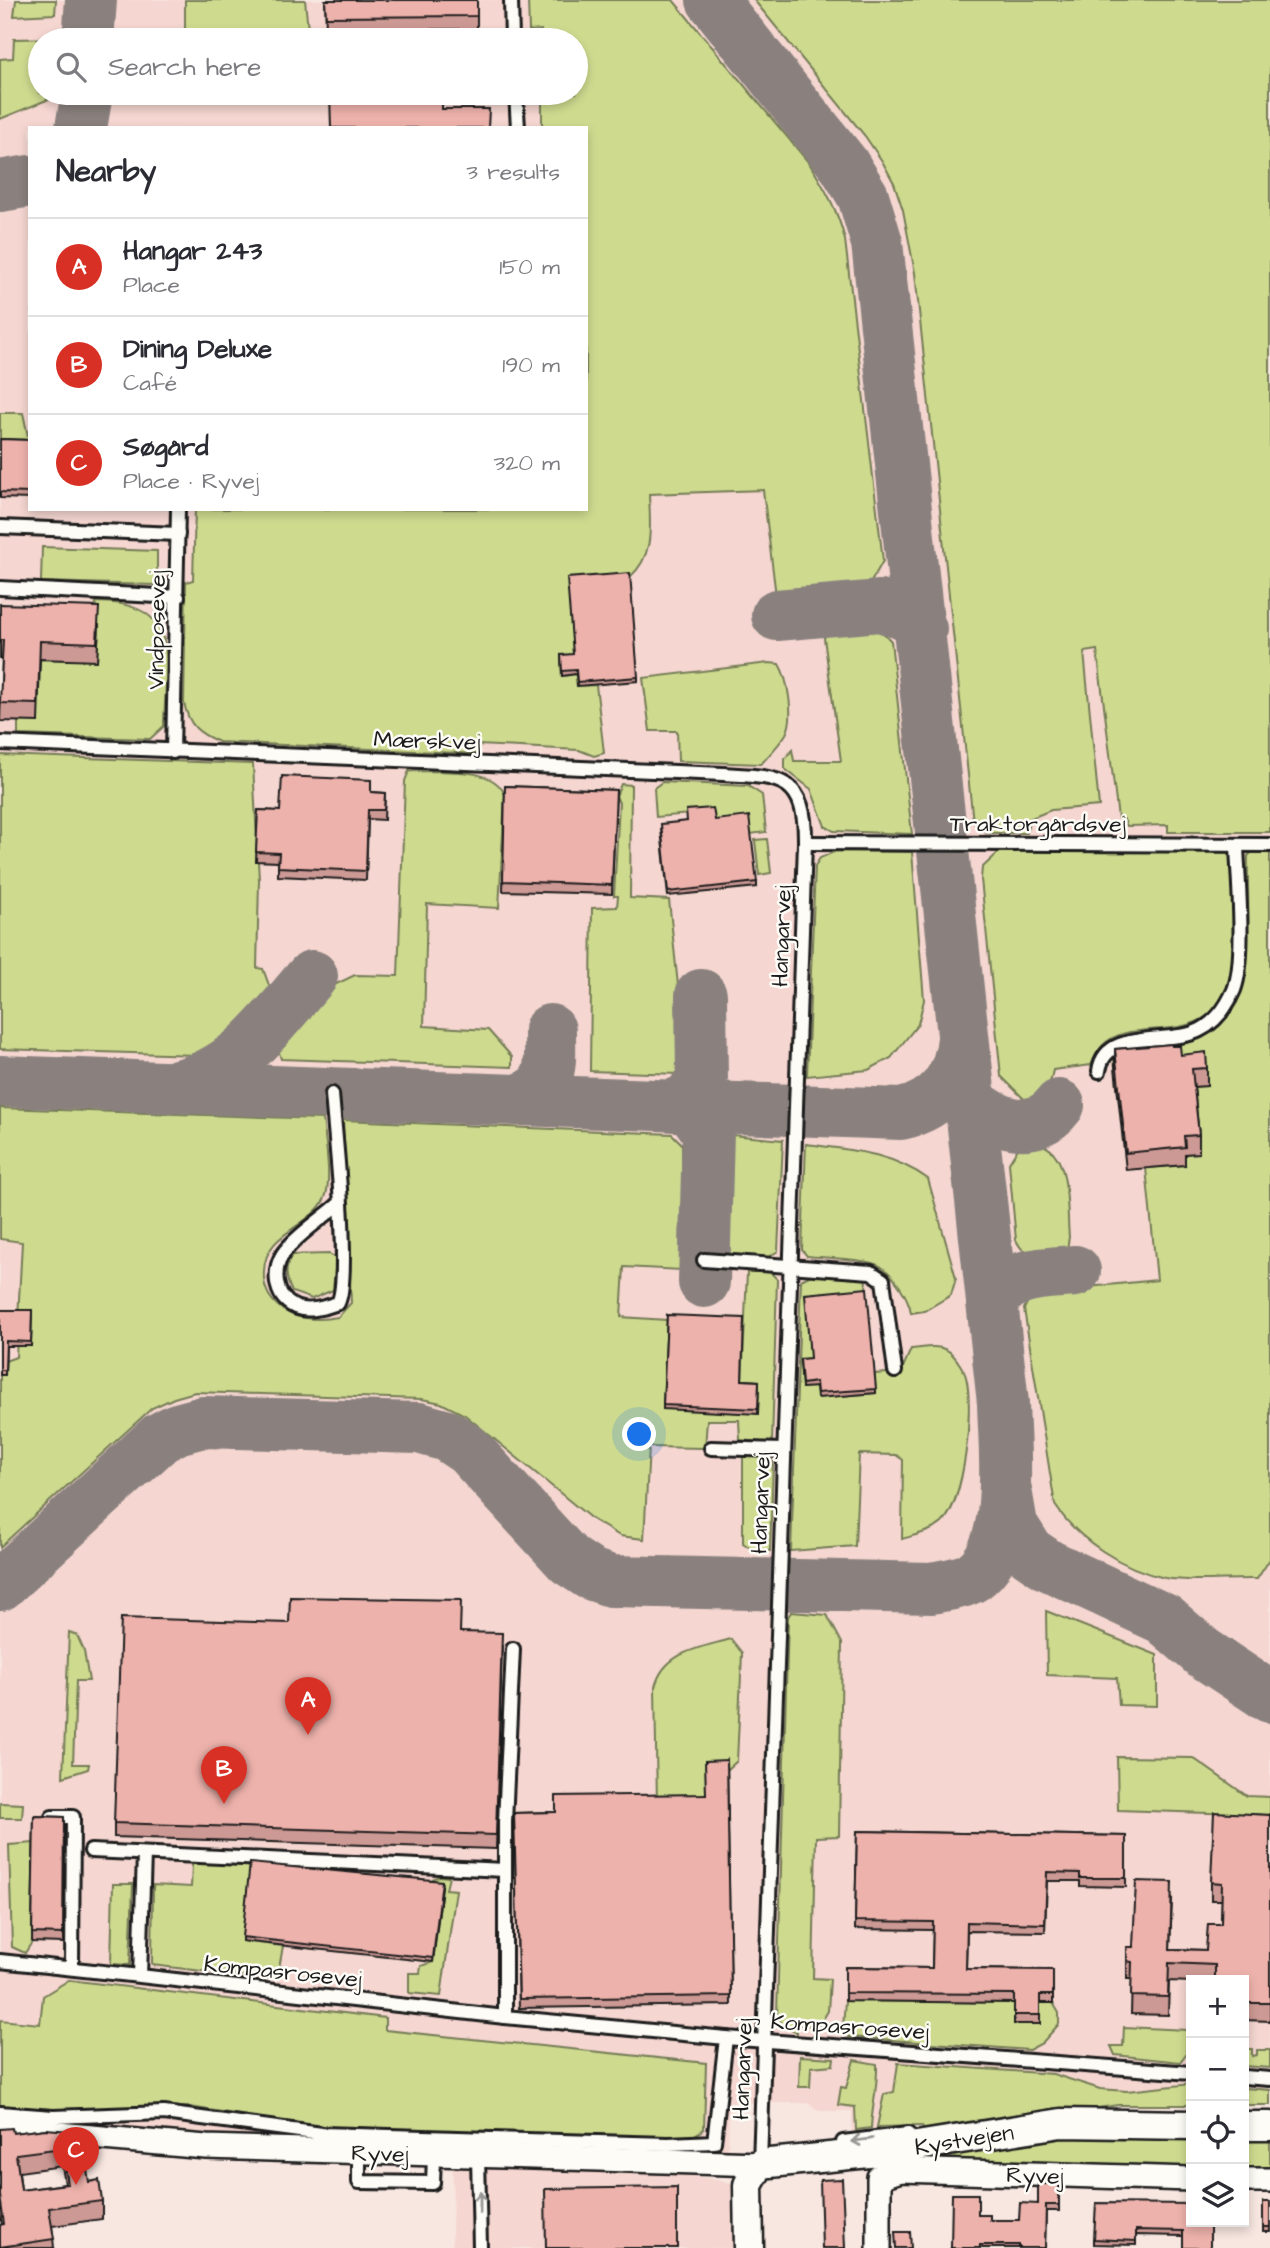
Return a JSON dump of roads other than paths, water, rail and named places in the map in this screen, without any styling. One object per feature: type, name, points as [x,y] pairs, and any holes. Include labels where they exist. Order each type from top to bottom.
[{"type":"street","name":"Kystvejen","points":[[756,2167],[923,2146],[1061,2123],[1186,2125]]},
{"type":"street","points":[[1249,2126],[1270,2126]]},
{"type":"street","name":"Ryvej","points":[[0,2129],[206,2147],[756,2167]]},
{"type":"street","points":[[750,2248],[756,2167]]},
{"type":"street","name":"Ryvej","points":[[879,2248],[879,2177],[901,2170],[1186,2179]]},
{"type":"street","points":[[1249,2180],[1270,2180]]},
{"type":"lane","points":[[511,0],[512,28]]},
{"type":"lane","points":[[517,105],[518,126]]},
{"type":"lane","name":"Vindposevej","points":[[173,752],[178,511]]},
{"type":"lane","points":[[0,527],[178,534]]},
{"type":"lane","points":[[0,588],[178,597]]},
{"type":"lane","name":"Mærskvej","points":[[0,743],[774,777],[796,792],[806,815],[805,843]]},
{"type":"lane","name":"Traktorgårdsvej","points":[[805,843],[1270,845]]},
{"type":"lane","name":"Hangarvej","points":[[756,2167],[764,2041],[805,843]]},
{"type":"lane","points":[[1099,1071],[1103,1056],[1115,1045],[1199,1031],[1217,1018],[1228,1002],[1236,986],[1238,963],[1237,845]]},
{"type":"lane","points":[[332,1094],[339,1204],[344,1292],[338,1303],[318,1309],[296,1307],[284,1298],[276,1283],[278,1264],[286,1250],[339,1204]]},
{"type":"lane","points":[[704,1260],[790,1264],[871,1272],[883,1280],[895,1371]]},
{"type":"lane","points":[[711,1448],[783,1451]]},
{"type":"lane","points":[[505,2017],[505,1870],[513,1649]]},
{"type":"lane","points":[[52,1817],[73,1817],[72,1968]]},
{"type":"lane","points":[[91,1851],[505,1870]]},
{"type":"lane","points":[[140,1976],[144,1854]]},
{"type":"lane","name":"Kompasrosevej","points":[[0,1961],[505,2017],[726,2038],[1186,2073]]},
{"type":"lane","points":[[0,2113],[53,2118],[187,2114],[322,2134],[668,2144],[714,2142],[726,2038]]},
{"type":"lane","points":[[1249,2077],[1270,2079]]},
{"type":"lane","points":[[478,2156],[480,2248]]},
{"type":"place","name":"Hangar 243","points":[[308,1735]]},
{"type":"place","name":"Dining Deluxe","points":[[224,1804]]},
{"type":"place","name":"Søgård","points":[[76,2185]]}]
